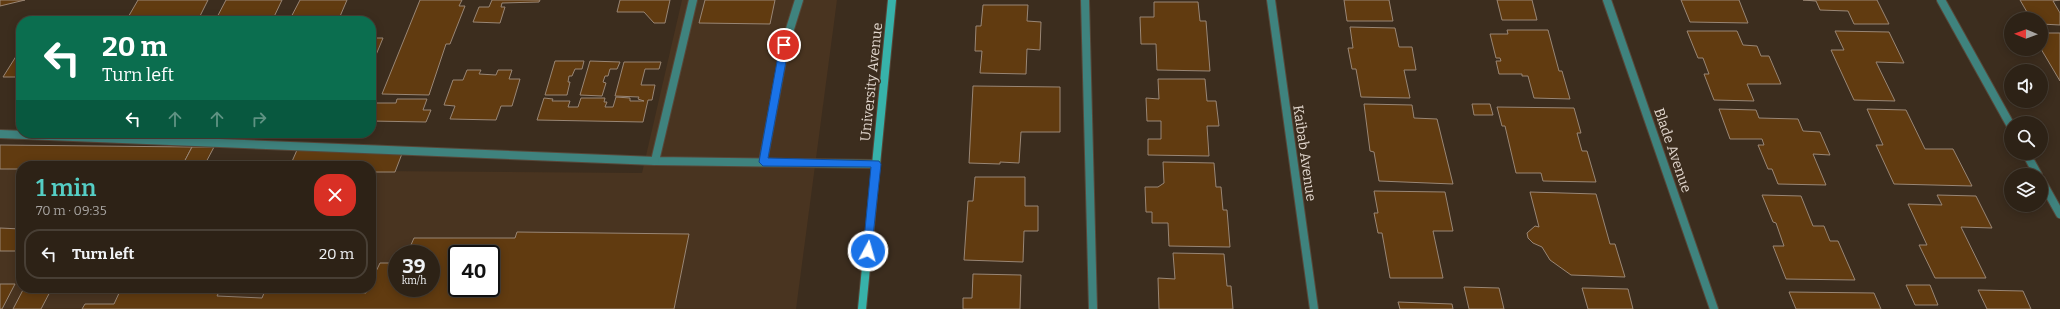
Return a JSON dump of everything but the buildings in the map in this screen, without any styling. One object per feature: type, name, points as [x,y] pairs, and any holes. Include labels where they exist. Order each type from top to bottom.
[{"type":"street","points":[[655,161],[693,0]]},
{"type":"street","points":[[763,162],[784,45],[800,0]]},
{"type":"street","name":"University Avenue","points":[[862,309],[892,0]]},
{"type":"street","points":[[1085,0],[1093,309]]},
{"type":"street","name":"Kaibab Avenue","points":[[1271,0],[1314,309]]},
{"type":"street","name":"Blade Avenue","points":[[1607,0],[1714,309]]},
{"type":"street","points":[[1941,0],[2005,116]]},
{"type":"street","points":[[0,134],[16,135]]},
{"type":"street","points":[[97,138],[655,161],[876,164]]},
{"type":"street","points":[[2048,193],[2060,214]]},
{"type":"shaded area","points":[[682,0],[837,0],[796,309],[0,309],[0,167],[16,167],[16,293],[376,293],[376,171],[642,173]]},
{"type":"route","points":[[784,45],[763,162],[876,164],[868,251]]}]
